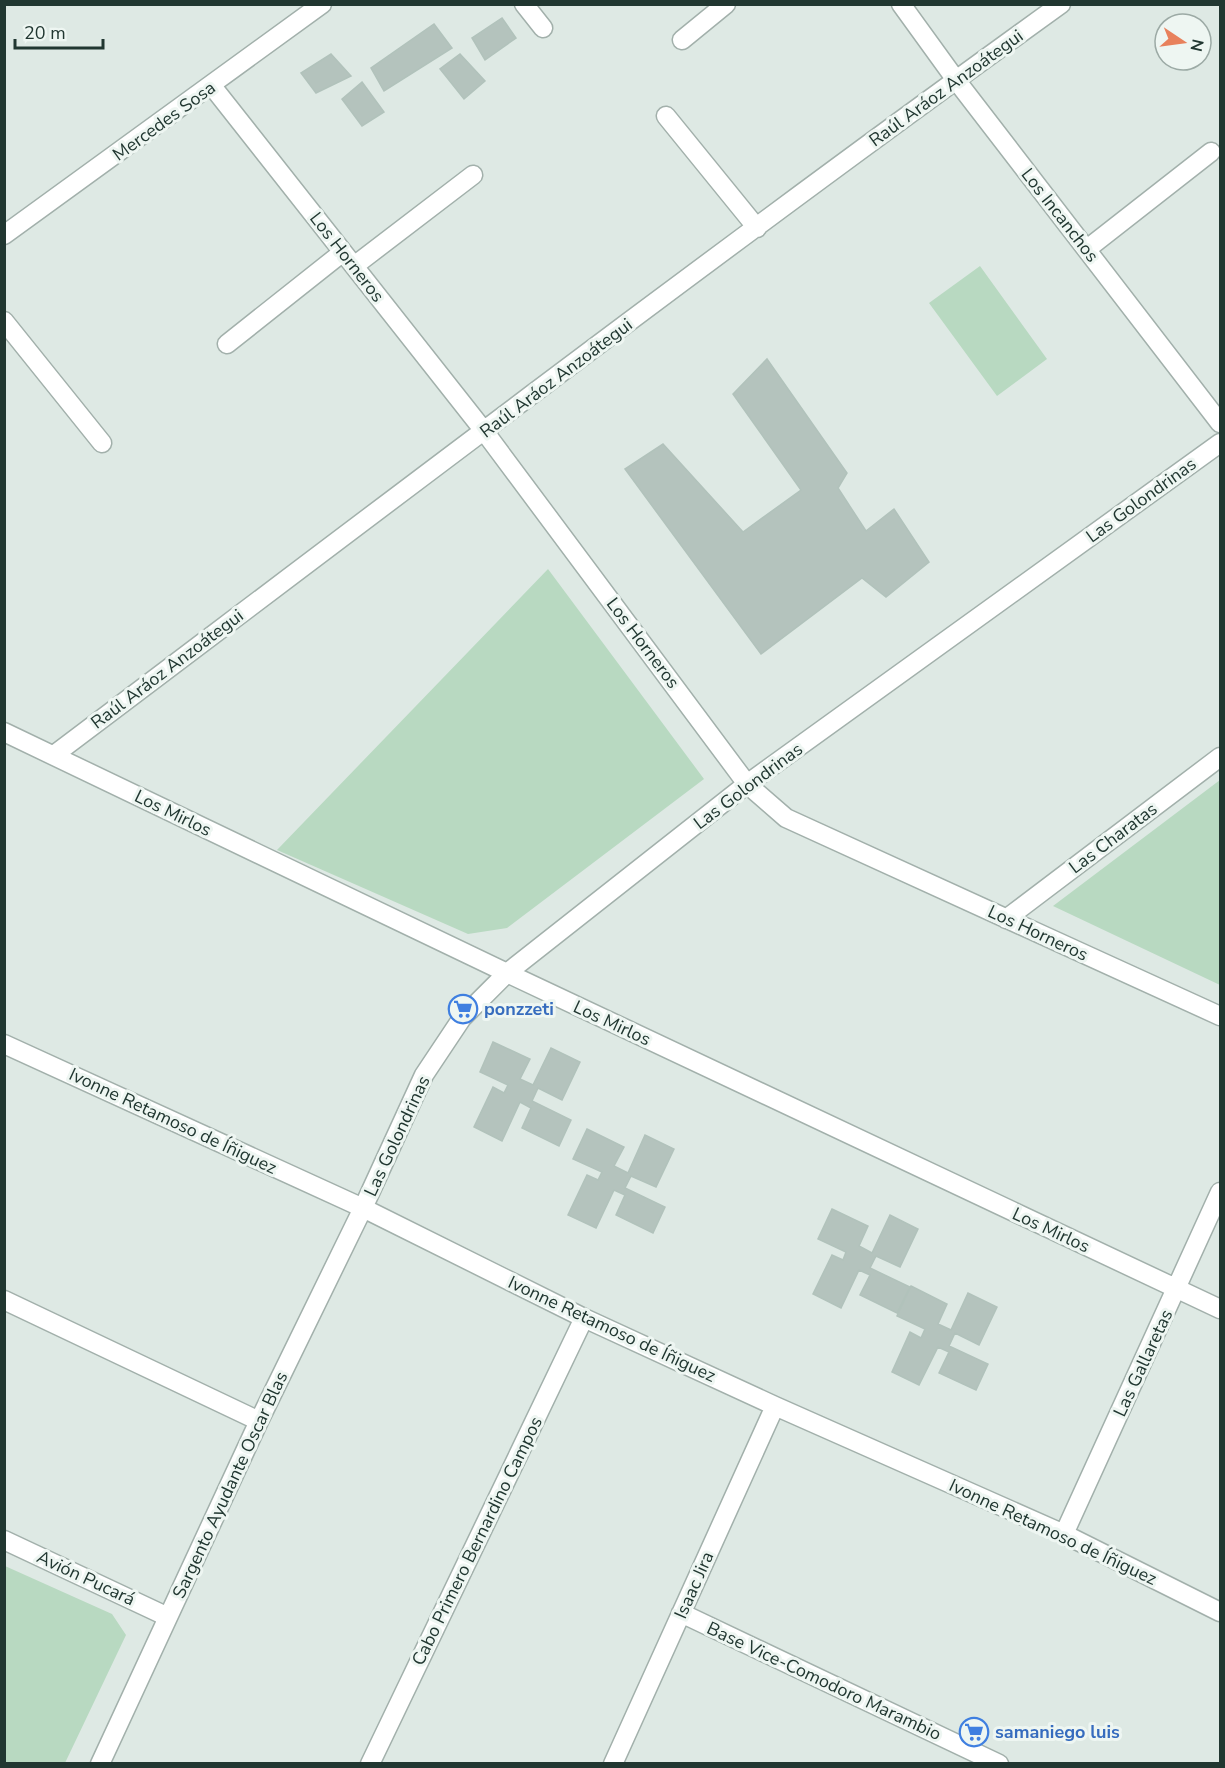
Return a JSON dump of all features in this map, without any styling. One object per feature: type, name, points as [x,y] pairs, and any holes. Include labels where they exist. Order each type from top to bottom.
[{"type":"street","name":"Mercedes Sosa","points":[[4,236],[322,4]]},
{"type":"street","points":[[524,4],[543,28]]},
{"type":"street","points":[[682,40],[726,4]]},
{"type":"street","name":"Los Incanchos","points":[[901,4],[956,80],[1221,423]]},
{"type":"street","name":"Raúl Aráoz Anzoátegui","points":[[54,755],[484,430],[1061,4]]},
{"type":"street","name":"Los Horneros","points":[[212,86],[484,430],[747,784],[786,818],[1221,1016]]},
{"type":"street","points":[[666,116],[757,228]]},
{"type":"street","points":[[1086,249],[1211,152]]},
{"type":"street","points":[[227,344],[473,175]]},
{"type":"street","points":[[4,321],[102,443]]},
{"type":"street","name":"Las Golondrinas","points":[[363,1208],[424,1075],[462,1018],[507,973],[747,784],[1221,443]]},
{"type":"street","name":"Los Mirlos","points":[[4,732],[507,973],[1221,1310]]},
{"type":"street","name":"Las Charatas","points":[[1006,919],[1221,756]]},
{"type":"street","name":"Ivonne Retamoso de Íñiguez","points":[[4,1044],[363,1208],[584,1318],[775,1406],[1064,1534],[1221,1612]]},
{"type":"street","name":"Las Gallaretas","points":[[1064,1534],[1221,1192]]},
{"type":"street","name":"Sargento Ayudante Oscar Blas","points":[[100,1764],[259,1421],[363,1208]]},
{"type":"street","points":[[4,1300],[259,1421]]},
{"type":"street","name":"Cabo Primero Bernardino Campos","points":[[370,1764],[584,1318]]},
{"type":"street","name":"Isaac Jira","points":[[614,1764],[775,1406]]},
{"type":"street","name":"Avión Pucará","points":[[4,1540],[168,1617]]},
{"type":"street","name":"Base Vice-Comodoro Marambio","points":[[681,1613],[999,1764]]},
{"type":"green space","points":[[980,266],[1047,359],[997,396],[929,303]]},
{"type":"green space","points":[[548,569],[704,779],[507,928],[468,934],[277,850]]},
{"type":"green space","points":[[1220,780],[1220,985],[1053,906]]},
{"type":"green space","points":[[5,1566],[112,1614],[126,1635],[65,1763],[5,1763]]},
{"type":"building","points":[[502,18],[516,38],[485,60],[472,38]]},
{"type":"building","points":[[434,24],[452,48],[384,91],[371,68]]},
{"type":"building","points":[[331,54],[351,76],[316,93],[301,73]]},
{"type":"building","points":[[460,54],[485,81],[464,99],[440,69]]},
{"type":"building","points":[[362,82],[384,112],[362,126],[342,99]]},
{"type":"building","points":[[767,359],[847,473],[838,488],[866,531],[894,509],[929,562],[886,597],[862,578],[761,654],[625,469],[663,444],[743,532],[801,490],[733,394]]},
{"type":"building","points":[[493,1042],[530,1059],[520,1079],[533,1085],[551,1048],[580,1062],[562,1100],[538,1088],[532,1101],[571,1120],[559,1146],[522,1128],[531,1108],[520,1102],[502,1141],[474,1127],[493,1087],[504,1093],[508,1085],[480,1072]]},
{"type":"building","points":[[587,1129],[624,1147],[614,1166],[628,1173],[645,1135],[674,1149],[656,1187],[631,1176],[625,1188],[665,1207],[653,1233],[616,1215],[625,1195],[614,1190],[596,1228],[568,1215],[587,1175],[598,1180],[602,1172],[573,1159]]},
{"type":"building","points":[[832,1209],[868,1226],[859,1246],[872,1253],[890,1215],[918,1229],[900,1267],[876,1256],[870,1268],[910,1287],[897,1313],[860,1295],[870,1275],[859,1270],[841,1308],[813,1294],[832,1255],[843,1260],[846,1252],[818,1239]]},
{"type":"building","points":[[911,1286],[947,1304],[938,1324],[951,1330],[968,1293],[997,1307],[979,1345],[955,1333],[949,1346],[988,1364],[976,1390],[939,1373],[949,1352],[938,1347],[919,1385],[892,1372],[910,1332],[921,1338],[925,1329],[897,1316]]},
{"type":"place","name":"ponzzeti","points":[[463,1009]]},
{"type":"place","name":"samaniego luis","points":[[974,1732]]}]
